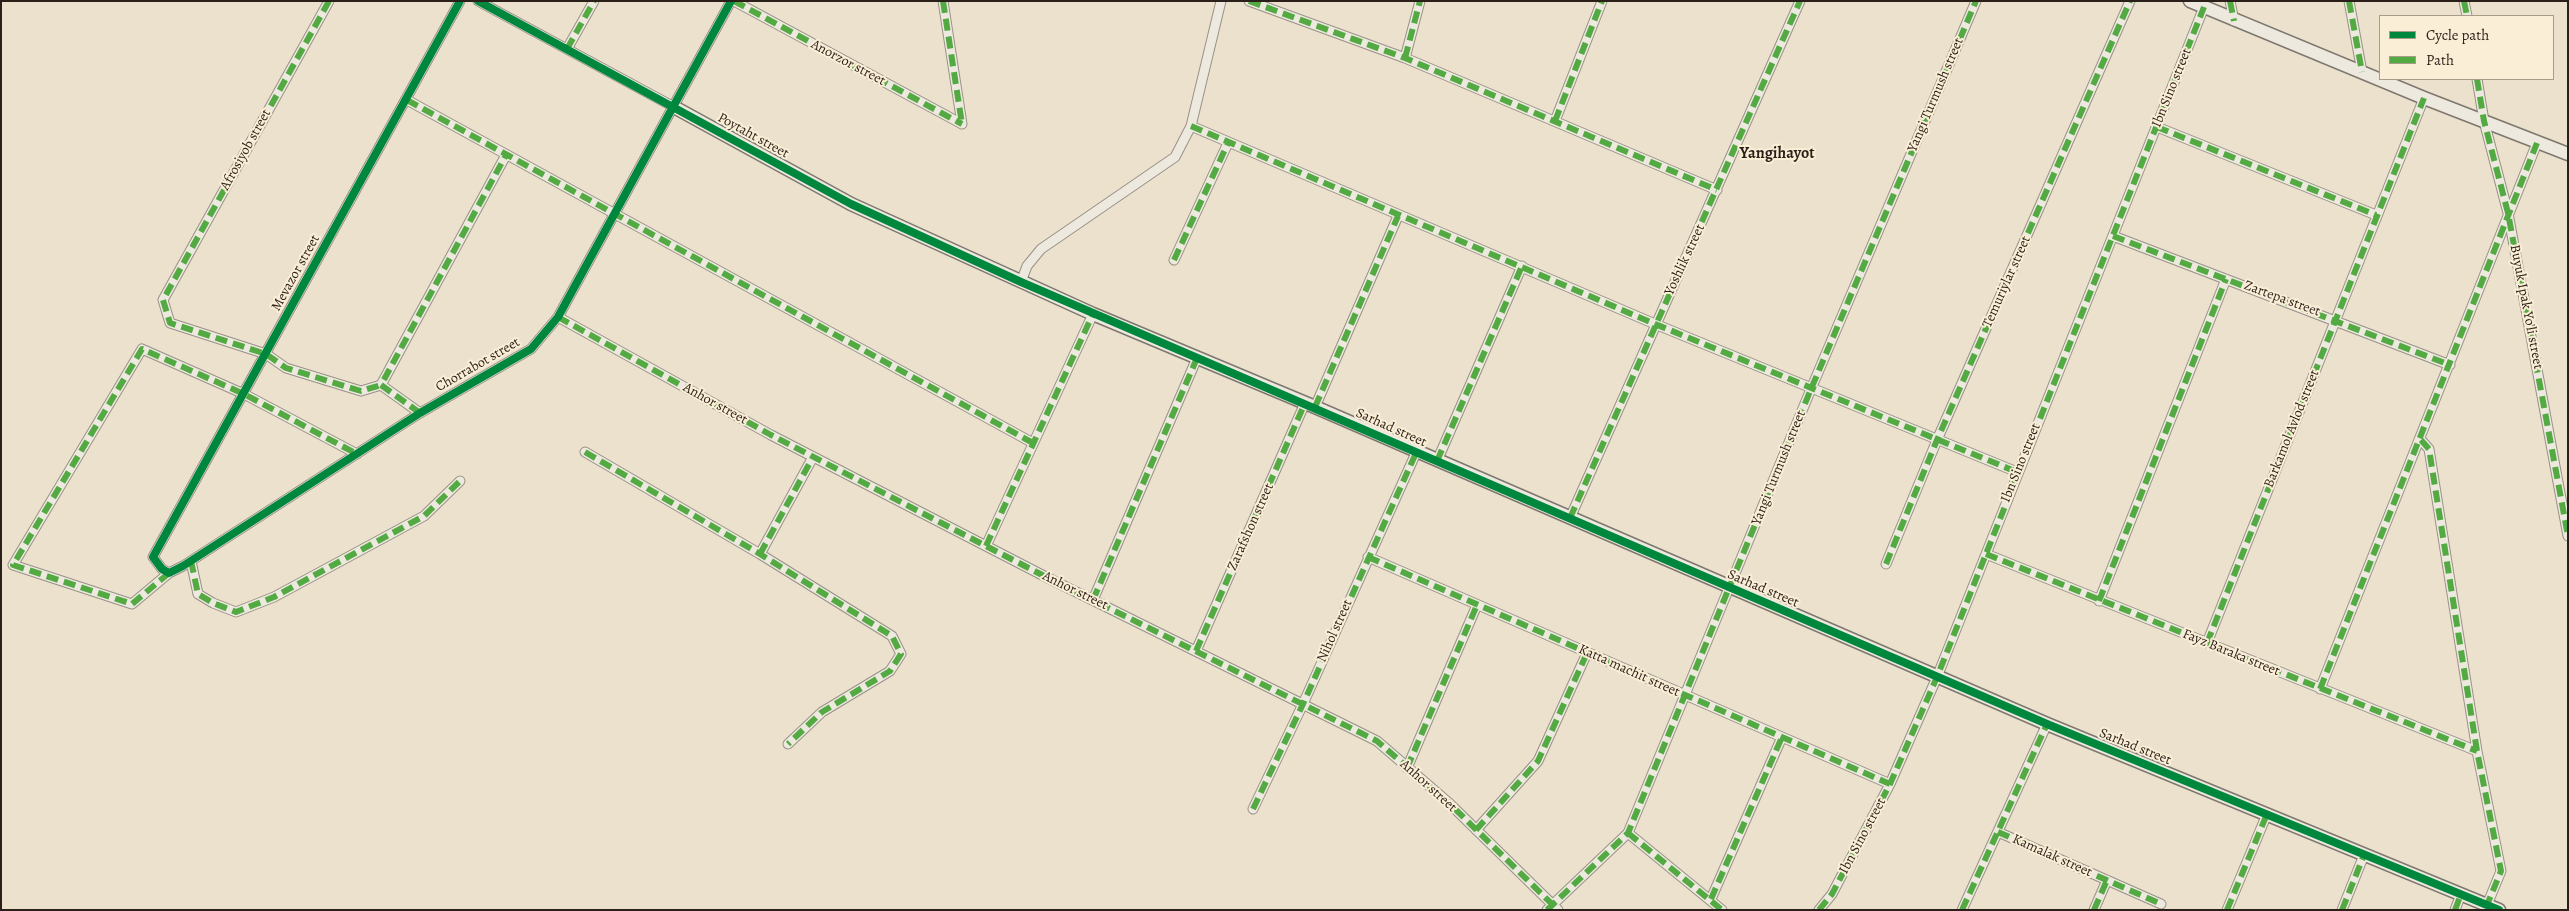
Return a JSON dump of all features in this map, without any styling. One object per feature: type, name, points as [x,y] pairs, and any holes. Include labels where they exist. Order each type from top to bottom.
[{"type":"street","name":"Afrosiyob street","points":[[266,354],[170,323],[163,300],[329,1]]},
{"type":"street","name":"Mevazor street","points":[[169,572],[162,570],[153,557],[460,1]]},
{"type":"street","name":"Poytaht street","points":[[478,1],[851,204],[1021,282]]},
{"type":"street","points":[[567,49],[594,1]]},
{"type":"street","name":"Chorrabot street","points":[[244,394],[142,349],[13,565],[132,604],[169,572],[191,562],[420,413],[531,349],[558,317],[732,1]]},
{"type":"street","name":"Anorzor street","points":[[732,1],[962,124],[943,1]]},
{"type":"street","points":[[1021,282],[1027,266],[1041,249],[1175,157],[1191,126],[1221,1]]},
{"type":"street","points":[[1249,1],[1405,58],[1717,190]]},
{"type":"street","points":[[1405,58],[1420,1]]},
{"type":"street","points":[[1555,121],[1602,1]]},
{"type":"street","name":"Yoshlik street","points":[[1570,518],[1800,1]]},
{"type":"street","name":"Yangi Turmush street","points":[[1553,908],[1628,833],[1811,389],[1976,1]]},
{"type":"street","name":"Temuriylar street","points":[[1886,564],[1937,440],[2130,1]]},
{"type":"street","points":[[2190,1],[2234,21],[2379,79]]},
{"type":"street","points":[[2230,1],[2234,21]]},
{"type":"street","points":[[2349,1],[2362,72]]},
{"type":"street","points":[[2464,1],[2467,15]]},
{"type":"street","name":"Ibn Sino street","points":[[1819,910],[1832,894],[1890,784],[1937,677],[2017,472],[2204,7]]},
{"type":"street","points":[[2381,80],[2568,154]]},
{"type":"street","name":"Buyuk Ipak Yo'li street","points":[[2477,80],[2484,121],[2508,213],[2568,536]]},
{"type":"street","name":"Barkamol Avlod street","points":[[2207,643],[2424,98]]},
{"type":"street","points":[[407,100],[1033,443]]},
{"type":"street","points":[[1191,126],[1398,216],[1522,266],[1655,324],[2017,472]]},
{"type":"street","points":[[2157,127],[2376,215]]},
{"type":"street","points":[[1174,260],[1228,143]]},
{"type":"street","points":[[2320,689],[2421,440],[2508,213],[2537,143]]},
{"type":"street","points":[[266,354],[286,368],[361,392],[381,384],[506,155]]},
{"type":"street","name":"Zarafshon street","points":[[1196,651],[1398,216]]},
{"type":"street","name":"Zartepa street","points":[[2113,236],[2450,365]]},
{"type":"street","points":[[1437,461],[1522,266]]},
{"type":"street","points":[[2099,601],[2226,278]]},
{"type":"street","name":"Sarhad street","points":[[1021,282],[2047,724],[2493,907]]},
{"type":"street","points":[[986,546],[1092,314]]},
{"type":"street","name":"Anhor street","points":[[558,317],[813,457],[1093,600],[1377,741],[1476,830],[1553,908]]},
{"type":"street","points":[[1093,600],[1197,358]]},
{"type":"street","points":[[381,384],[420,413]]},
{"type":"street","points":[[244,394],[357,454]]},
{"type":"street","points":[[2421,440],[2429,450],[2477,751],[2501,871],[2493,907]]},
{"type":"street","points":[[585,452],[760,554],[892,636],[901,654],[890,670],[822,712],[788,744]]},
{"type":"street","name":"Nihol street","points":[[1253,809],[1303,704],[1416,453]]},
{"type":"street","points":[[760,554],[813,457]]},
{"type":"street","points":[[191,562],[198,594],[213,603],[236,612],[274,597],[424,516],[460,481]]},
{"type":"street","name":"Fayz Baraka street","points":[[1986,554],[2099,601],[2477,751]]},
{"type":"street","name":"Katta machit street","points":[[1368,557],[1890,784]]},
{"type":"street","points":[[1407,768],[1477,605]]},
{"type":"street","points":[[1476,830],[1538,761],[1587,653]]},
{"type":"street","name":"Kamalak street","points":[[1962,910],[2047,724]]},
{"type":"street","points":[[1711,899],[1782,737]]},
{"type":"street","points":[[2227,910],[2267,814]]},
{"type":"street","name":"Kamalak street","points":[[1998,832],[2162,904]]},
{"type":"street","points":[[1628,833],[1711,899],[1722,910]]},
{"type":"street","points":[[2342,910],[2364,855]]},
{"type":"street","name":"Kamalak street","points":[[2094,910],[2106,880]]},
{"type":"street","points":[[2455,910],[2461,894]]},
{"type":"marked path","points":[[329,1],[163,300],[170,323],[266,354],[286,368],[361,391],[381,385]]},
{"type":"marked path","points":[[567,49],[594,1]]},
{"type":"marked path","points":[[734,1],[962,124]]},
{"type":"marked path","points":[[943,1],[962,124]]},
{"type":"marked path","points":[[1249,1],[1405,58],[1717,190]]},
{"type":"marked path","points":[[1405,58],[1420,1]]},
{"type":"marked path","points":[[1555,121],[1602,1]]},
{"type":"marked path","points":[[1570,518],[1800,1]]},
{"type":"marked path","points":[[1547,910],[1628,833],[1811,389],[1976,1]]},
{"type":"marked path","points":[[1886,564],[1937,440],[2130,1]]},
{"type":"marked path","points":[[2230,1],[2234,21]]},
{"type":"marked path","points":[[2349,1],[2362,72]]},
{"type":"marked path","points":[[2464,1],[2467,15]]},
{"type":"marked path","points":[[1819,910],[1832,894],[1890,784],[1937,677],[2204,7]]},
{"type":"marked path","points":[[2477,80],[2484,121],[2508,213],[2568,536]]},
{"type":"marked path","points":[[2207,643],[2424,98]]},
{"type":"marked path","points":[[407,100],[1033,443]]},
{"type":"marked path","points":[[1191,126],[1655,324],[2017,472]]},
{"type":"marked path","points":[[2157,127],[2376,215]]},
{"type":"marked path","points":[[1174,260],[1228,143]]},
{"type":"marked path","points":[[2320,689],[2537,143]]},
{"type":"marked path","points":[[420,413],[381,385],[506,155]]},
{"type":"marked path","points":[[1315,407],[1398,216]]},
{"type":"marked path","points":[[2113,236],[2450,365]]},
{"type":"marked path","points":[[1437,461],[1522,266]]},
{"type":"marked path","points":[[2099,601],[2226,279]]},
{"type":"marked path","points":[[986,546],[1093,314]]},
{"type":"marked path","points":[[558,317],[771,435],[1048,578],[1377,741],[1450,804],[1558,910]]},
{"type":"marked path","points":[[169,573],[132,604],[13,565],[142,349],[244,394],[357,454]]},
{"type":"marked path","points":[[1093,600],[1197,358]]},
{"type":"marked path","points":[[1196,651],[1305,403]]},
{"type":"marked path","points":[[2421,440],[2429,449],[2477,751],[2501,871],[2487,905]]},
{"type":"marked path","points":[[585,452],[760,554],[892,636],[901,654],[890,671],[822,712],[788,744]]},
{"type":"marked path","points":[[1253,809],[1303,704],[1416,453]]},
{"type":"marked path","points":[[760,554],[813,457]]},
{"type":"marked path","points":[[191,561],[198,594],[213,603],[236,612],[274,597],[424,516],[460,481]]},
{"type":"marked path","points":[[1986,554],[2477,751]]},
{"type":"marked path","points":[[1368,557],[1890,784]]},
{"type":"marked path","points":[[1407,768],[1477,605]]},
{"type":"marked path","points":[[1476,830],[1538,761],[1587,653]]},
{"type":"marked path","points":[[1962,910],[2047,724]]},
{"type":"marked path","points":[[1711,899],[1782,737]]},
{"type":"marked path","points":[[2227,910],[2267,814]]},
{"type":"marked path","points":[[1998,832],[2161,904]]},
{"type":"marked path","points":[[1628,833],[1722,910]]},
{"type":"marked path","points":[[2342,910],[2364,855]]},
{"type":"marked path","points":[[2094,910],[2107,880]]},
{"type":"marked path","points":[[2455,910],[2461,894]]},
{"type":"cycle path","points":[[460,1],[153,557],[162,569],[169,573],[183,566],[420,413],[531,349],[558,317],[731,1]]},
{"type":"cycle path","points":[[478,1],[851,204],[1021,282],[2047,724],[2499,910]]},
{"type":"district","name":"Yangihayot","points":[[1777,154]]}]
